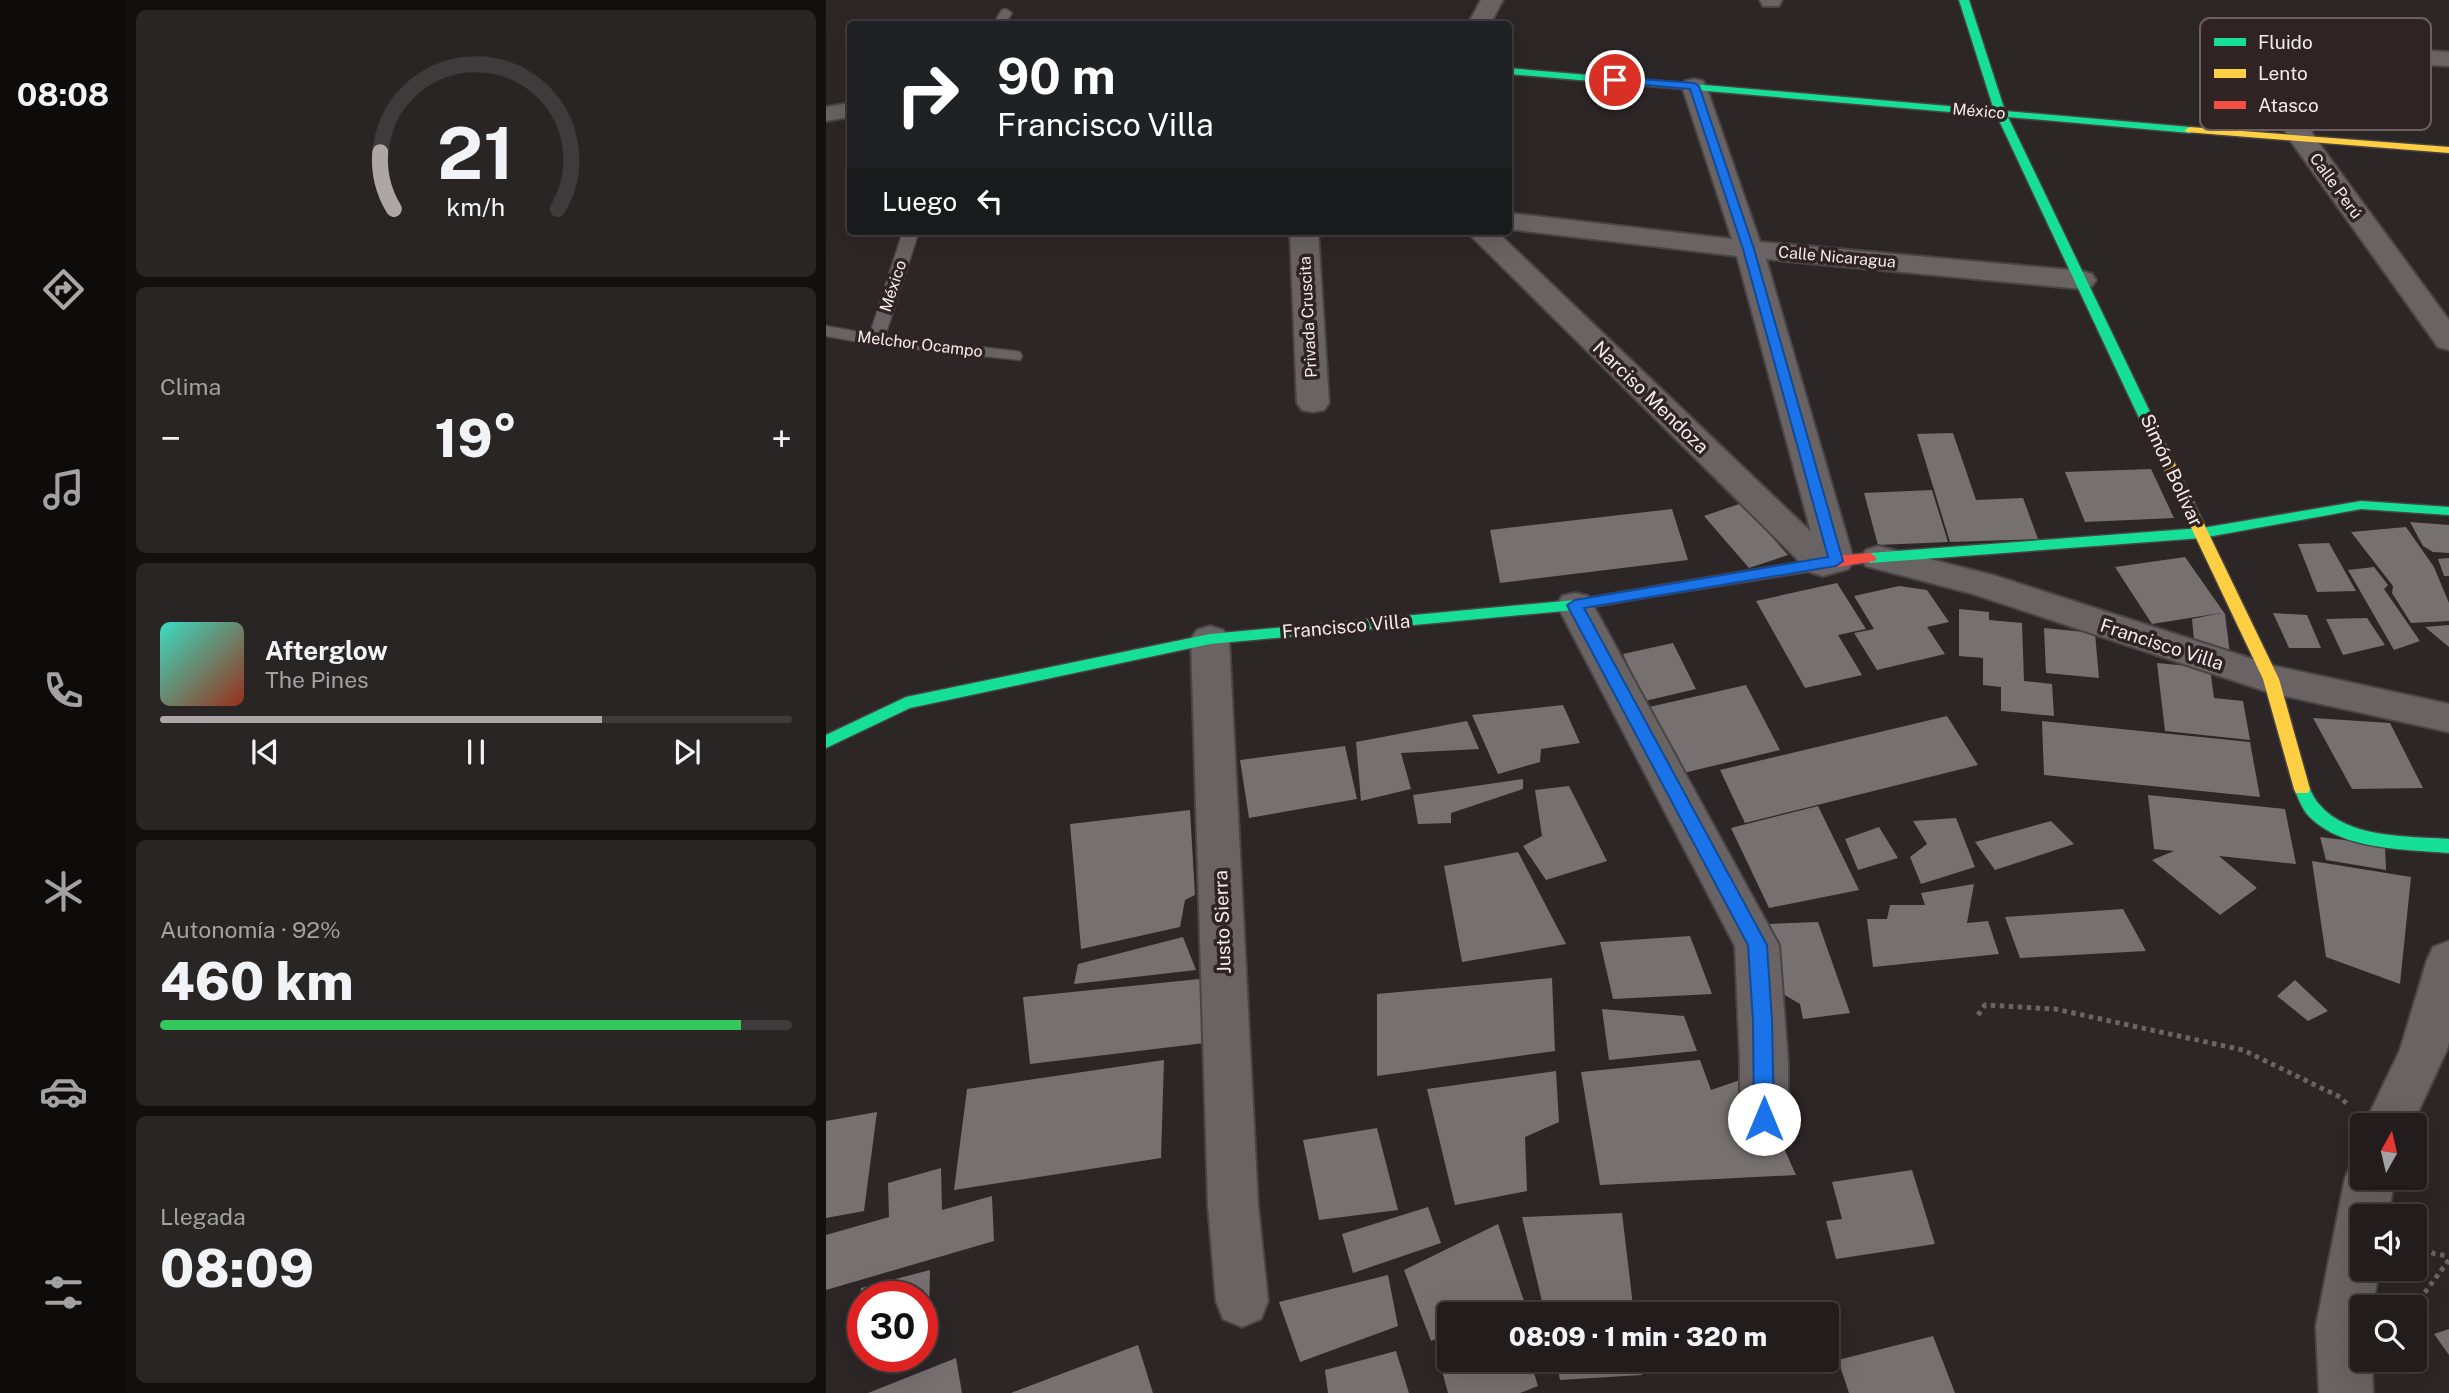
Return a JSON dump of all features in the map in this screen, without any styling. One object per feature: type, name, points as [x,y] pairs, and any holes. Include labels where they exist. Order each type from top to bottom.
[{"type":"street","points":[[1481,21],[1492,0]]},
{"type":"street","name":"Simón Bolívar","points":[[1964,0],[2000,112],[2271,680],[2305,799],[2330,826],[2372,838],[2449,846]]},
{"type":"street","name":"Calle Perú","points":[[2431,58],[2449,59]]},
{"type":"street","name":"México","points":[[1512,71],[2303,140],[2449,150]]},
{"type":"street","points":[[1694,86],[1749,249],[1829,562]]},
{"type":"street","points":[[826,114],[847,110]]},
{"type":"street","name":"Calle Perú","points":[[2297,130],[2449,341]]},
{"type":"street","name":"Calle Nicaragua","points":[[1512,221],[1749,249],[2082,280]]},
{"type":"street","name":"Privada Cruscita","points":[[1304,235],[1313,403]]},
{"type":"street","name":"Narciso Mendoza","points":[[1484,235],[1829,562]]},
{"type":"street","name":"Francisco Villa","points":[[826,743],[906,703],[1210,639],[1575,605],[1829,562],[2202,533],[2361,505],[2449,511]]},
{"type":"street","name":"Francisco Villa","points":[[1878,558],[1983,585],[2271,680],[2449,718]]},
{"type":"street","points":[[1575,605],[1757,945],[1762,1013],[1764,1119]]},
{"type":"street","name":"Justo Sierra","points":[[1210,639],[1233,1205],[1242,1301]]},
{"type":"street","points":[[2372,1113],[2423,1052],[2449,960]]},
{"type":"street","points":[[2346,1393],[2343,1326],[2351,1281]]},
{"type":"lane","name":"México","points":[[876,340],[910,235]]},
{"type":"lane","name":"Melchor Ocampo","points":[[826,331],[876,340],[1014,356]]},
{"type":"path","points":[[1978,1015],[1985,1006],[2055,1009],[2243,1050],[2340,1097],[2364,1113]]},
{"type":"path","points":[[2423,1295],[2449,1258],[2427,1250]]},
{"type":"building","points":[[1953,433],[1976,500],[2023,498],[2038,539],[1950,542],[1917,434]]},
{"type":"building","points":[[2151,469],[2174,518],[2085,522],[2065,472]]},
{"type":"building","points":[[1932,490],[1948,542],[1878,545],[1864,493]]},
{"type":"building","points":[[1742,503],[1788,555],[1749,568],[1704,516]]},
{"type":"building","points":[[1672,509],[1688,560],[1500,583],[1490,530]]},
{"type":"building","points":[[2410,522],[2449,525],[2449,553],[2433,552],[2423,546]]},
{"type":"building","points":[[2406,527],[2434,567],[2449,603],[2449,621],[2411,623],[2392,593],[2393,586],[2351,532]]},
{"type":"building","points":[[2329,543],[2356,591],[2317,592],[2298,544]]},
{"type":"building","points":[[2185,557],[2225,614],[2230,654],[2195,650],[2192,619],[2221,613],[2152,624],[2115,567]]},
{"type":"building","points":[[2449,558],[2449,576],[2444,576],[2438,559]]},
{"type":"building","points":[[2374,567],[2388,585],[2384,589],[2420,641],[2394,650],[2348,570]]},
{"type":"building","points":[[1837,583],[1866,629],[1838,635],[1862,675],[1805,688],[1756,601]]},
{"type":"building","points":[[1899,586],[1927,590],[1949,622],[1927,627],[1945,654],[1877,670],[1854,633],[1874,629],[1854,596]]},
{"type":"building","points":[[1959,609],[1989,612],[1989,620],[2022,623],[2024,681],[2052,684],[2054,716],[2001,711],[2001,687],[1983,685],[1983,658],[1959,656]]},
{"type":"building","points":[[2273,613],[2307,615],[2321,648],[2289,648]]},
{"type":"building","points":[[2367,618],[2385,645],[2343,655],[2326,619]]},
{"type":"building","points":[[2449,625],[2449,647],[2425,627]]},
{"type":"building","points":[[2044,628],[2095,633],[2099,678],[2046,673]]},
{"type":"building","points":[[1673,643],[1696,689],[1645,701],[1623,654]]},
{"type":"building","points":[[2157,663],[2210,668],[2214,698],[2243,701],[2250,740],[2165,731]]},
{"type":"building","points":[[1746,685],[1780,750],[1679,774],[1649,707]]},
{"type":"building","points":[[1563,705],[1580,743],[1541,749],[1540,762],[1498,774],[1472,715]]},
{"type":"building","points":[[1947,716],[1978,765],[1745,823],[1720,770]]},
{"type":"building","points":[[2313,718],[2390,723],[2423,788],[2352,789]]},
{"type":"building","points":[[1467,721],[1479,749],[1401,753],[1411,789],[1361,801],[1356,742]]},
{"type":"building","points":[[2042,721],[2250,742],[2260,797],[2044,775]]},
{"type":"building","points":[[1345,746],[1357,799],[1249,818],[1240,760]]},
{"type":"building","points":[[1523,779],[1523,789],[1451,813],[1451,823],[1418,824],[1413,795]]},
{"type":"building","points":[[1569,786],[1607,861],[1546,880],[1523,846],[1542,836],[1535,790]]},
{"type":"building","points":[[2148,795],[2285,809],[2296,864],[2219,856],[2257,888],[2220,915],[2152,860],[2174,851],[2154,849]]},
{"type":"building","points":[[1818,806],[1859,890],[1769,908],[1731,828]]},
{"type":"building","points":[[1190,810],[1195,895],[1185,900],[1180,927],[1081,949],[1070,824]]},
{"type":"building","points":[[1956,818],[1975,867],[1921,884],[1910,857],[1927,844],[1913,821]]},
{"type":"building","points":[[2051,821],[2074,844],[1995,870],[1975,842]]},
{"type":"building","points":[[1879,827],[1898,858],[1858,870],[1845,839]]},
{"type":"building","points":[[2320,837],[2385,845],[2386,870],[2326,860]]},
{"type":"building","points":[[1518,852],[1566,944],[1462,962],[1444,866]]},
{"type":"building","points":[[2312,861],[2411,877],[2400,984],[2326,957]]},
{"type":"building","points":[[1974,884],[1967,923],[1988,921],[1999,954],[1873,967],[1867,919],[1887,919],[1890,905],[1925,905],[1921,893]]},
{"type":"building","points":[[2123,909],[2146,951],[2020,958],[2005,917]]},
{"type":"building","points":[[1818,922],[1850,1013],[1803,1019],[1800,1004],[1783,994],[1768,924]]},
{"type":"building","points":[[1690,936],[1712,994],[1613,999],[1600,942]]},
{"type":"building","points":[[1183,937],[1196,970],[1074,984],[1078,964]]},
{"type":"building","points":[[1209,978],[1213,1042],[1030,1064],[1023,997]]},
{"type":"building","points":[[1552,978],[1555,1051],[1377,1076],[1377,994]]},
{"type":"building","points":[[2295,980],[2328,1011],[2308,1021],[2277,996]]},
{"type":"building","points":[[1602,1009],[1684,1016],[1697,1051],[1609,1060]]},
{"type":"building","points":[[1164,1060],[1161,1158],[954,1190],[967,1089]]},
{"type":"building","points":[[1700,1060],[1711,1090],[1740,1080],[1743,1149],[1779,1137],[1796,1175],[1600,1185],[1581,1072]]},
{"type":"building","points":[[1556,1071],[1559,1122],[1525,1137],[1527,1191],[1455,1205],[1427,1089]]},
{"type":"building","points":[[877,1112],[864,1211],[826,1218],[826,1121]]},
{"type":"building","points":[[1377,1128],[1398,1210],[1319,1220],[1303,1140]]},
{"type":"building","points":[[941,1168],[942,1210],[992,1196],[994,1241],[857,1281],[847,1281],[847,1284],[826,1290],[826,1235],[889,1217],[888,1183]]},
{"type":"building","points":[[1912,1170],[1935,1244],[1836,1259],[1826,1221],[1842,1219],[1832,1182]]},
{"type":"building","points":[[1428,1207],[1441,1243],[1353,1273],[1342,1234]]},
{"type":"building","points":[[1622,1213],[1633,1302],[1542,1302],[1522,1217]]},
{"type":"building","points":[[1498,1224],[1524,1302],[1437,1302],[1437,1339],[1431,1341],[1404,1270]]},
{"type":"building","points":[[930,1270],[930,1281],[888,1281]]},
{"type":"building","points":[[1388,1275],[1398,1326],[1300,1362],[1279,1302]]},
{"type":"building","points":[[2449,1329],[2449,1355],[2434,1334]]},
{"type":"building","points":[[1933,1336],[1955,1393],[1849,1393],[1839,1360]]},
{"type":"building","points":[[1138,1345],[1153,1393],[1011,1393]]},
{"type":"building","points":[[1396,1351],[1409,1393],[1328,1393],[1325,1370]]},
{"type":"building","points":[[956,1358],[962,1393],[868,1393],[921,1372],[938,1372],[938,1365]]},
{"type":"building","points":[[1442,1372],[1534,1372],[1538,1386],[1520,1393],[1448,1393]]},
{"type":"building","points":[[1558,1372],[1642,1372],[1642,1375],[1560,1380]]},
{"type":"traffic: fast","points":[[1964,0],[2000,112],[2156,439]]},
{"type":"traffic: fast","points":[[1512,71],[2190,130]]},
{"type":"traffic: fast","points":[[1870,558],[2202,533],[2361,505],[2449,511]]},
{"type":"traffic: fast","points":[[826,742],[906,703],[1210,639],[1575,605],[1662,590]]},
{"type":"traffic: fast","points":[[2302,789],[2311,807],[2325,820],[2343,830],[2386,840],[2449,846]]},
{"type":"traffic: slow","points":[[2190,130],[2449,150]]},
{"type":"traffic: slow","points":[[2156,439],[2271,679],[2302,789]]},
{"type":"traffic: jam","points":[[1662,590],[1836,561],[1870,558]]},
{"type":"route","points":[[1615,80],[1694,86],[1749,249],[1836,561],[1575,605],[1757,945],[1763,1021],[1764,1119]]}]
